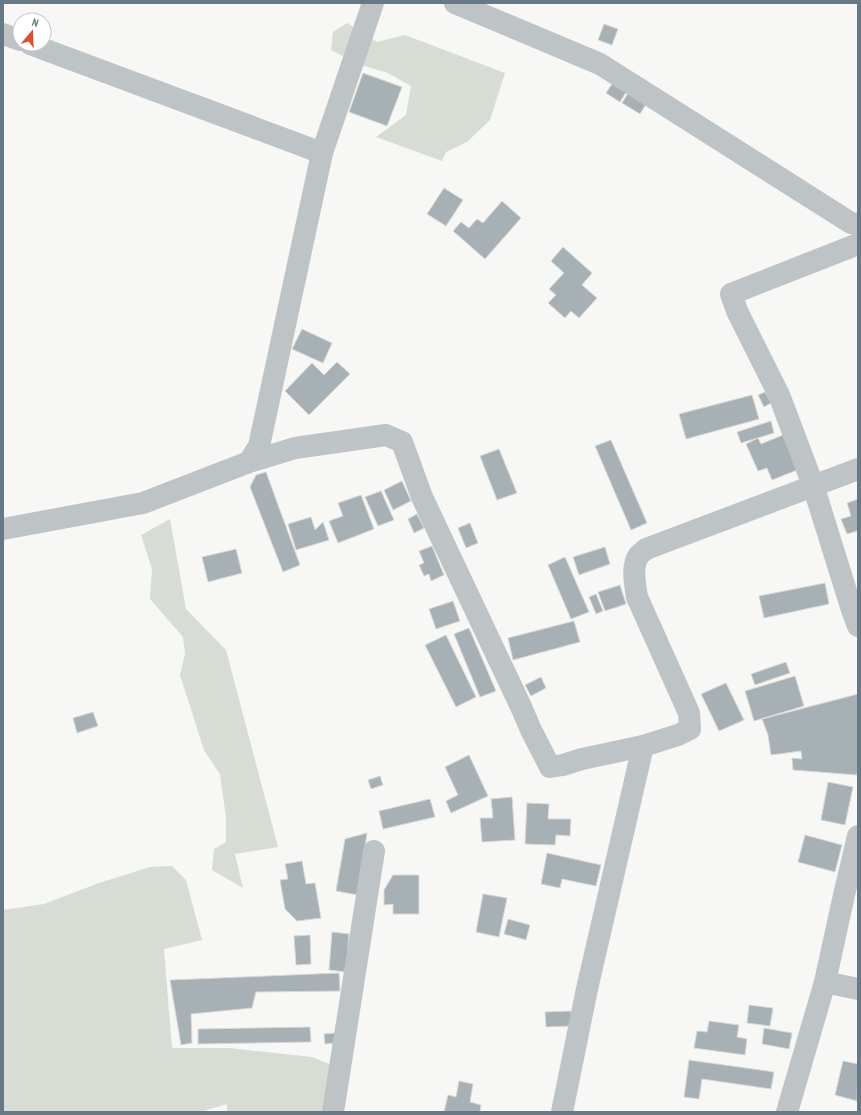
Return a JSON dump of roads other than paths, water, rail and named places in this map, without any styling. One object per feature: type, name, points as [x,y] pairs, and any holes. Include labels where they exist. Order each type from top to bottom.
[{"type":"street","points":[[249,462],[258,446],[322,154],[373,3]]},
{"type":"street","points":[[455,3],[600,64],[852,223],[858,224]]},
{"type":"street","points":[[51,52],[322,154]]},
{"type":"street","points":[[858,244],[730,294],[779,395],[813,485],[858,626]]},
{"type":"street","points":[[3,529],[143,503],[249,462],[295,448],[386,435],[402,442],[422,497],[522,709],[530,730],[550,767],[643,746],[678,735],[690,729],[689,713],[637,597],[634,580],[635,562],[639,555],[646,549],[858,469]]},
{"type":"street","points":[[562,1112],[587,989],[643,746]]},
{"type":"street","points":[[787,1112],[825,982],[858,836]]},
{"type":"street","points":[[333,1112],[374,851]]},
{"type":"street","points":[[825,982],[858,989]]}]
